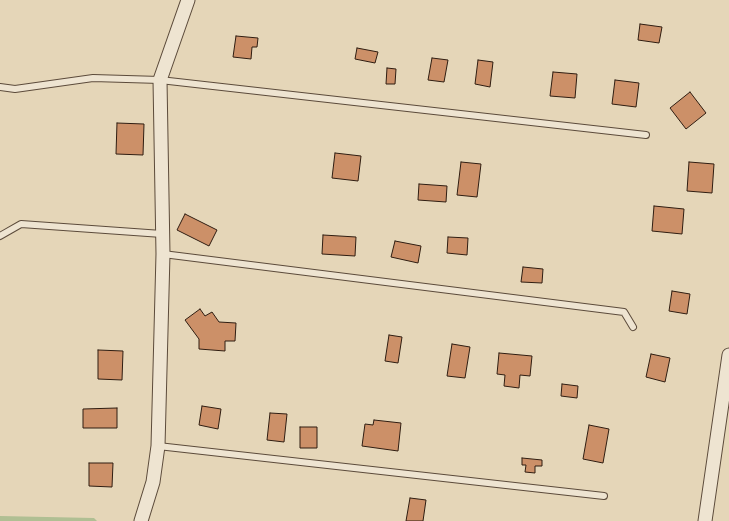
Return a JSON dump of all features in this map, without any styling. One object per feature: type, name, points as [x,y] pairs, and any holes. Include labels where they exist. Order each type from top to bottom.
[{"type":"street","points":[[142,521],[153,482],[158,446],[163,254],[160,80],[188,0]]},
{"type":"street","points":[[705,521],[729,355]]},
{"type":"lane","points":[[0,87],[15,89],[93,78],[160,80],[646,135]]},
{"type":"lane","points":[[0,236],[21,224],[162,234]]},
{"type":"lane","points":[[163,254],[624,312],[633,327]]},
{"type":"lane","points":[[158,446],[604,496]]},
{"type":"green space","points":[[0,516],[94,518],[97,521],[0,521]]},
{"type":"building","points":[[640,24],[662,27],[659,43],[638,40]]},
{"type":"building","points":[[236,36],[258,38],[257,47],[252,47],[251,59],[233,57]]},
{"type":"building","points":[[357,48],[378,52],[375,63],[355,59]]},
{"type":"building","points":[[432,58],[448,60],[444,82],[428,80]]},
{"type":"building","points":[[478,60],[493,62],[490,87],[475,84]]},
{"type":"building","points":[[387,68],[396,69],[395,84],[386,84]]},
{"type":"building","points":[[553,72],[577,74],[575,98],[550,96]]},
{"type":"building","points":[[615,80],[639,83],[636,107],[612,104]]},
{"type":"building","points":[[690,92],[706,113],[686,129],[670,108]]},
{"type":"building","points":[[117,123],[144,124],[143,155],[116,154]]},
{"type":"building","points":[[335,153],[361,156],[358,181],[332,178]]},
{"type":"building","points":[[461,162],[481,164],[477,197],[457,195]]},
{"type":"building","points":[[689,162],[714,164],[712,193],[687,191]]},
{"type":"building","points":[[419,184],[447,186],[446,202],[418,200]]},
{"type":"building","points":[[654,206],[684,209],[682,234],[652,231]]},
{"type":"building","points":[[185,214],[217,230],[209,246],[177,230]]},
{"type":"building","points":[[323,235],[356,237],[355,256],[322,254]]},
{"type":"building","points":[[448,237],[468,238],[467,255],[447,253]]},
{"type":"building","points":[[395,241],[421,246],[418,263],[391,257]]},
{"type":"building","points":[[523,267],[543,269],[542,283],[521,282]]},
{"type":"building","points":[[672,291],[690,294],[687,314],[669,311]]},
{"type":"building","points":[[200,309],[205,316],[212,312],[219,322],[236,323],[235,341],[225,341],[225,351],[199,349],[199,339],[185,320]]},
{"type":"building","points":[[389,335],[402,337],[398,363],[385,361]]},
{"type":"building","points":[[452,344],[470,347],[465,378],[447,376]]},
{"type":"building","points":[[98,350],[123,351],[122,380],[98,379]]},
{"type":"building","points":[[499,353],[532,356],[530,376],[520,375],[519,388],[504,386],[505,375],[497,374]]},
{"type":"building","points":[[651,354],[670,358],[665,382],[646,377]]},
{"type":"building","points":[[562,384],[578,386],[577,398],[561,396]]},
{"type":"building","points":[[202,406],[221,409],[218,429],[199,425]]},
{"type":"building","points":[[117,408],[117,428],[83,428],[83,409]]},
{"type":"building","points":[[270,413],[287,414],[284,442],[267,440]]},
{"type":"building","points":[[374,420],[401,423],[398,451],[362,446],[365,424],[373,425]]},
{"type":"building","points":[[589,425],[609,429],[603,463],[583,459]]},
{"type":"building","points":[[300,427],[317,427],[317,448],[300,448]]},
{"type":"building","points":[[522,458],[542,460],[542,466],[535,466],[535,473],[525,472],[526,465],[522,465]]},
{"type":"building","points":[[89,463],[113,463],[112,487],[89,486]]},
{"type":"building","points":[[410,498],[426,500],[423,521],[406,521]]}]
